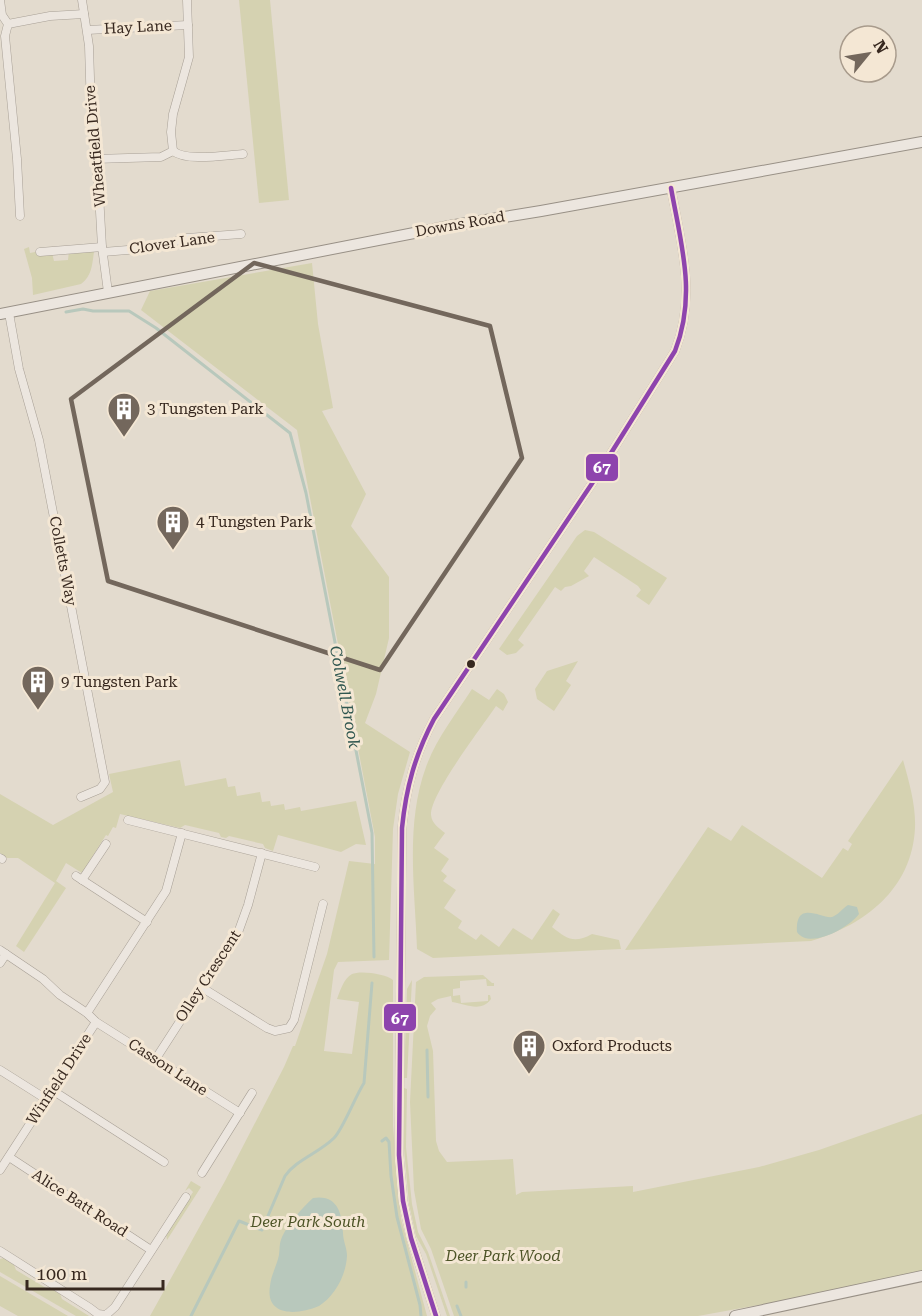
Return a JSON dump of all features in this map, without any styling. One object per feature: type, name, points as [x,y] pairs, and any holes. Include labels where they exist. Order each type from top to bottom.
[{"type":"street","points":[[0,0],[2,15],[8,24],[5,36],[20,216]]},
{"type":"street","name":"Wheatfield Drive","points":[[82,0],[87,30],[102,250],[108,292]]},
{"type":"street","points":[[173,151],[171,132],[173,114],[189,57],[187,0]]},
{"type":"street","points":[[8,24],[50,16],[84,14]]},
{"type":"street","name":"Hay Lane","points":[[87,30],[188,25]]},
{"type":"street","name":"Downs Road","points":[[4,313],[444,226],[671,188],[922,142]]},
{"type":"street","points":[[173,151],[189,156],[243,154]]},
{"type":"street","points":[[95,159],[161,157],[173,151]]},
{"type":"street","points":[[436,1316],[407,1219],[399,1155],[402,828],[409,779],[416,756],[434,719],[591,485],[675,351],[683,332],[688,290],[671,188]]},
{"type":"street","name":"Clover Lane","points":[[40,252],[152,248],[187,238],[242,234]]},
{"type":"street","name":"Colletts Way","points":[[4,313],[39,440],[105,782],[100,789],[81,797]]},
{"type":"street","points":[[128,820],[315,867]]},
{"type":"street","points":[[87,1012],[169,886],[182,833]]},
{"type":"street","points":[[106,844],[79,878],[147,922]]},
{"type":"street","name":"Olley Crescent","points":[[155,1060],[239,930],[262,853]]},
{"type":"street","points":[[201,987],[267,1028],[275,1031],[289,1028],[294,1020],[323,904]]},
{"type":"street","points":[[0,963],[3,952]]},
{"type":"street","name":"Winfield Drive","points":[[0,1170],[96,1022],[87,1012],[3,952]]},
{"type":"street","name":"Casson Lane","points":[[96,1022],[240,1113]]},
{"type":"street","points":[[0,1070],[46,1099]]},
{"type":"street","points":[[52,1090],[164,1162]]},
{"type":"street","points":[[202,1173],[252,1093]]},
{"type":"street","name":"Alice Batt Road","points":[[9,1157],[151,1250]]},
{"type":"street","points":[[0,1251],[98,1314],[106,1315],[112,1312],[186,1197]]},
{"type":"street","points":[[735,1316],[922,1276]]},
{"type":"highlighted area","points":[[254,263],[490,326],[522,458],[380,670],[108,581],[71,399]]},
{"type":"green space","points":[[239,0],[270,0],[289,200],[259,203]]},
{"type":"green space","points":[[29,247],[30,253],[35,252],[38,255],[52,253],[54,261],[68,260],[69,251],[94,252],[92,266],[85,281],[81,284],[33,295],[32,278],[24,249]]},
{"type":"green space","name":"Deer Park South","points":[[312,263],[318,324],[333,408],[322,411],[366,494],[351,526],[389,577],[389,638],[376,694],[365,723],[410,752],[398,794],[393,829],[389,960],[338,962],[334,970],[324,1051],[352,1054],[359,1002],[337,999],[347,978],[356,973],[367,973],[380,974],[393,980],[393,1126],[401,1219],[427,1316],[150,1316],[225,1181],[295,1046],[327,954],[349,861],[375,864],[375,837],[297,430],[141,310],[150,291]]},
{"type":"green space","points":[[585,530],[594,532],[667,578],[649,605],[636,596],[641,590],[638,586],[594,557],[584,571],[589,576],[561,591],[555,587],[518,640],[524,645],[516,653],[507,655],[499,649],[577,536]]},
{"type":"green space","points":[[578,661],[566,681],[571,685],[554,711],[537,699],[535,689],[547,671]]},
{"type":"green space","points":[[472,689],[489,700],[497,689],[504,694],[508,702],[503,711],[496,706],[447,777],[433,805],[431,815],[433,821],[445,833],[434,848],[449,859],[441,871],[447,876],[443,881],[456,890],[444,908],[462,921],[458,928],[476,940],[481,934],[499,947],[513,928],[532,940],[553,909],[560,914],[552,927],[562,935],[571,939],[580,939],[592,934],[619,940],[621,949],[433,958],[417,949],[413,881],[415,811],[426,767],[435,747]]},
{"type":"green space","points":[[180,760],[185,786],[226,778],[228,787],[235,786],[237,796],[260,792],[262,802],[270,801],[271,806],[284,804],[285,810],[300,807],[301,811],[356,801],[366,845],[356,844],[341,852],[278,835],[273,851],[265,848],[263,844],[229,836],[221,837],[219,833],[185,825],[180,828],[120,814],[116,828],[113,827],[108,836],[106,835],[82,873],[66,863],[56,881],[66,888],[24,952],[16,946],[55,883],[18,858],[7,858],[0,853],[0,794],[53,825],[113,792],[109,774]]},
{"type":"green space","points":[[903,760],[914,811],[915,828],[912,850],[895,886],[867,914],[850,925],[811,941],[625,950],[708,827],[731,841],[742,825],[822,878],[843,848],[848,851],[852,844],[848,841]]},
{"type":"green space","name":"Deer Park Wood","points":[[483,975],[494,983],[494,986],[487,986],[486,979],[460,981],[460,988],[453,989],[453,996],[460,995],[461,1003],[488,1001],[488,995],[490,995],[491,999],[483,1006],[452,1002],[451,996],[431,1003],[436,1009],[430,1016],[427,1026],[433,1051],[436,1141],[439,1151],[447,1162],[513,1159],[516,1195],[522,1192],[633,1186],[633,1192],[759,1167],[819,1150],[922,1114],[922,1271],[803,1297],[698,1316],[454,1316],[431,1249],[421,1229],[414,1190],[410,1102],[416,982],[424,977]]},
{"type":"green space","points":[[412,980],[407,1078],[404,1078],[407,989]]},
{"type":"green space","points":[[404,1088],[407,1089],[406,1147],[412,1204],[418,1232],[428,1252],[450,1316],[447,1316],[426,1254],[416,1236],[409,1204],[404,1148]]},
{"type":"green space","points":[[191,1181],[201,1187],[167,1240],[166,1234],[193,1192],[189,1188],[185,1191]]},
{"type":"green space","points":[[4,1258],[14,1265],[16,1270],[60,1294],[62,1299],[89,1316],[76,1316],[0,1272],[0,1259]]},
{"type":"green space","points":[[0,1276],[68,1316],[18,1316],[0,1306]]},
{"type":"shaded area","points":[[848,905],[857,907],[859,914],[838,931],[810,939],[797,932],[800,916],[805,913],[832,917]]},
{"type":"shaded area","points":[[313,1198],[328,1199],[337,1207],[347,1253],[346,1263],[339,1284],[325,1302],[301,1311],[284,1311],[272,1303],[270,1296],[280,1242],[300,1211]]},
{"type":"waterway","name":"Colwell Brook","points":[[66,312],[83,309],[129,311],[156,328],[290,433],[306,493],[372,833],[374,957]]},
{"type":"waterway","name":"Colwell Brook","points":[[191,1316],[239,1221],[262,1230],[285,1176],[296,1165],[334,1138],[341,1128],[364,1083],[372,983]]},
{"type":"waterway","points":[[427,1050],[428,1097]]},
{"type":"waterway","points":[[382,1141],[386,1138],[389,1142],[397,1217],[421,1316]]},
{"type":"waterway","points":[[466,1282],[466,1287]]},
{"type":"waterway","points":[[457,1306],[461,1316]]},
{"type":"transit line","name":"67","points":[[436,1316],[411,1238],[403,1201],[399,1155],[402,828],[406,799],[417,759],[434,719],[591,485],[675,351],[682,330],[686,290],[682,249],[671,188]]},
{"type":"place","name":"3 Tungsten Park","points":[[124,438]]},
{"type":"place","name":"4 Tungsten Park","points":[[173,551]]},
{"type":"place","name":"9 Tungsten Park","points":[[38,711]]},
{"type":"place","name":"Oxford Products","points":[[529,1075]]}]
